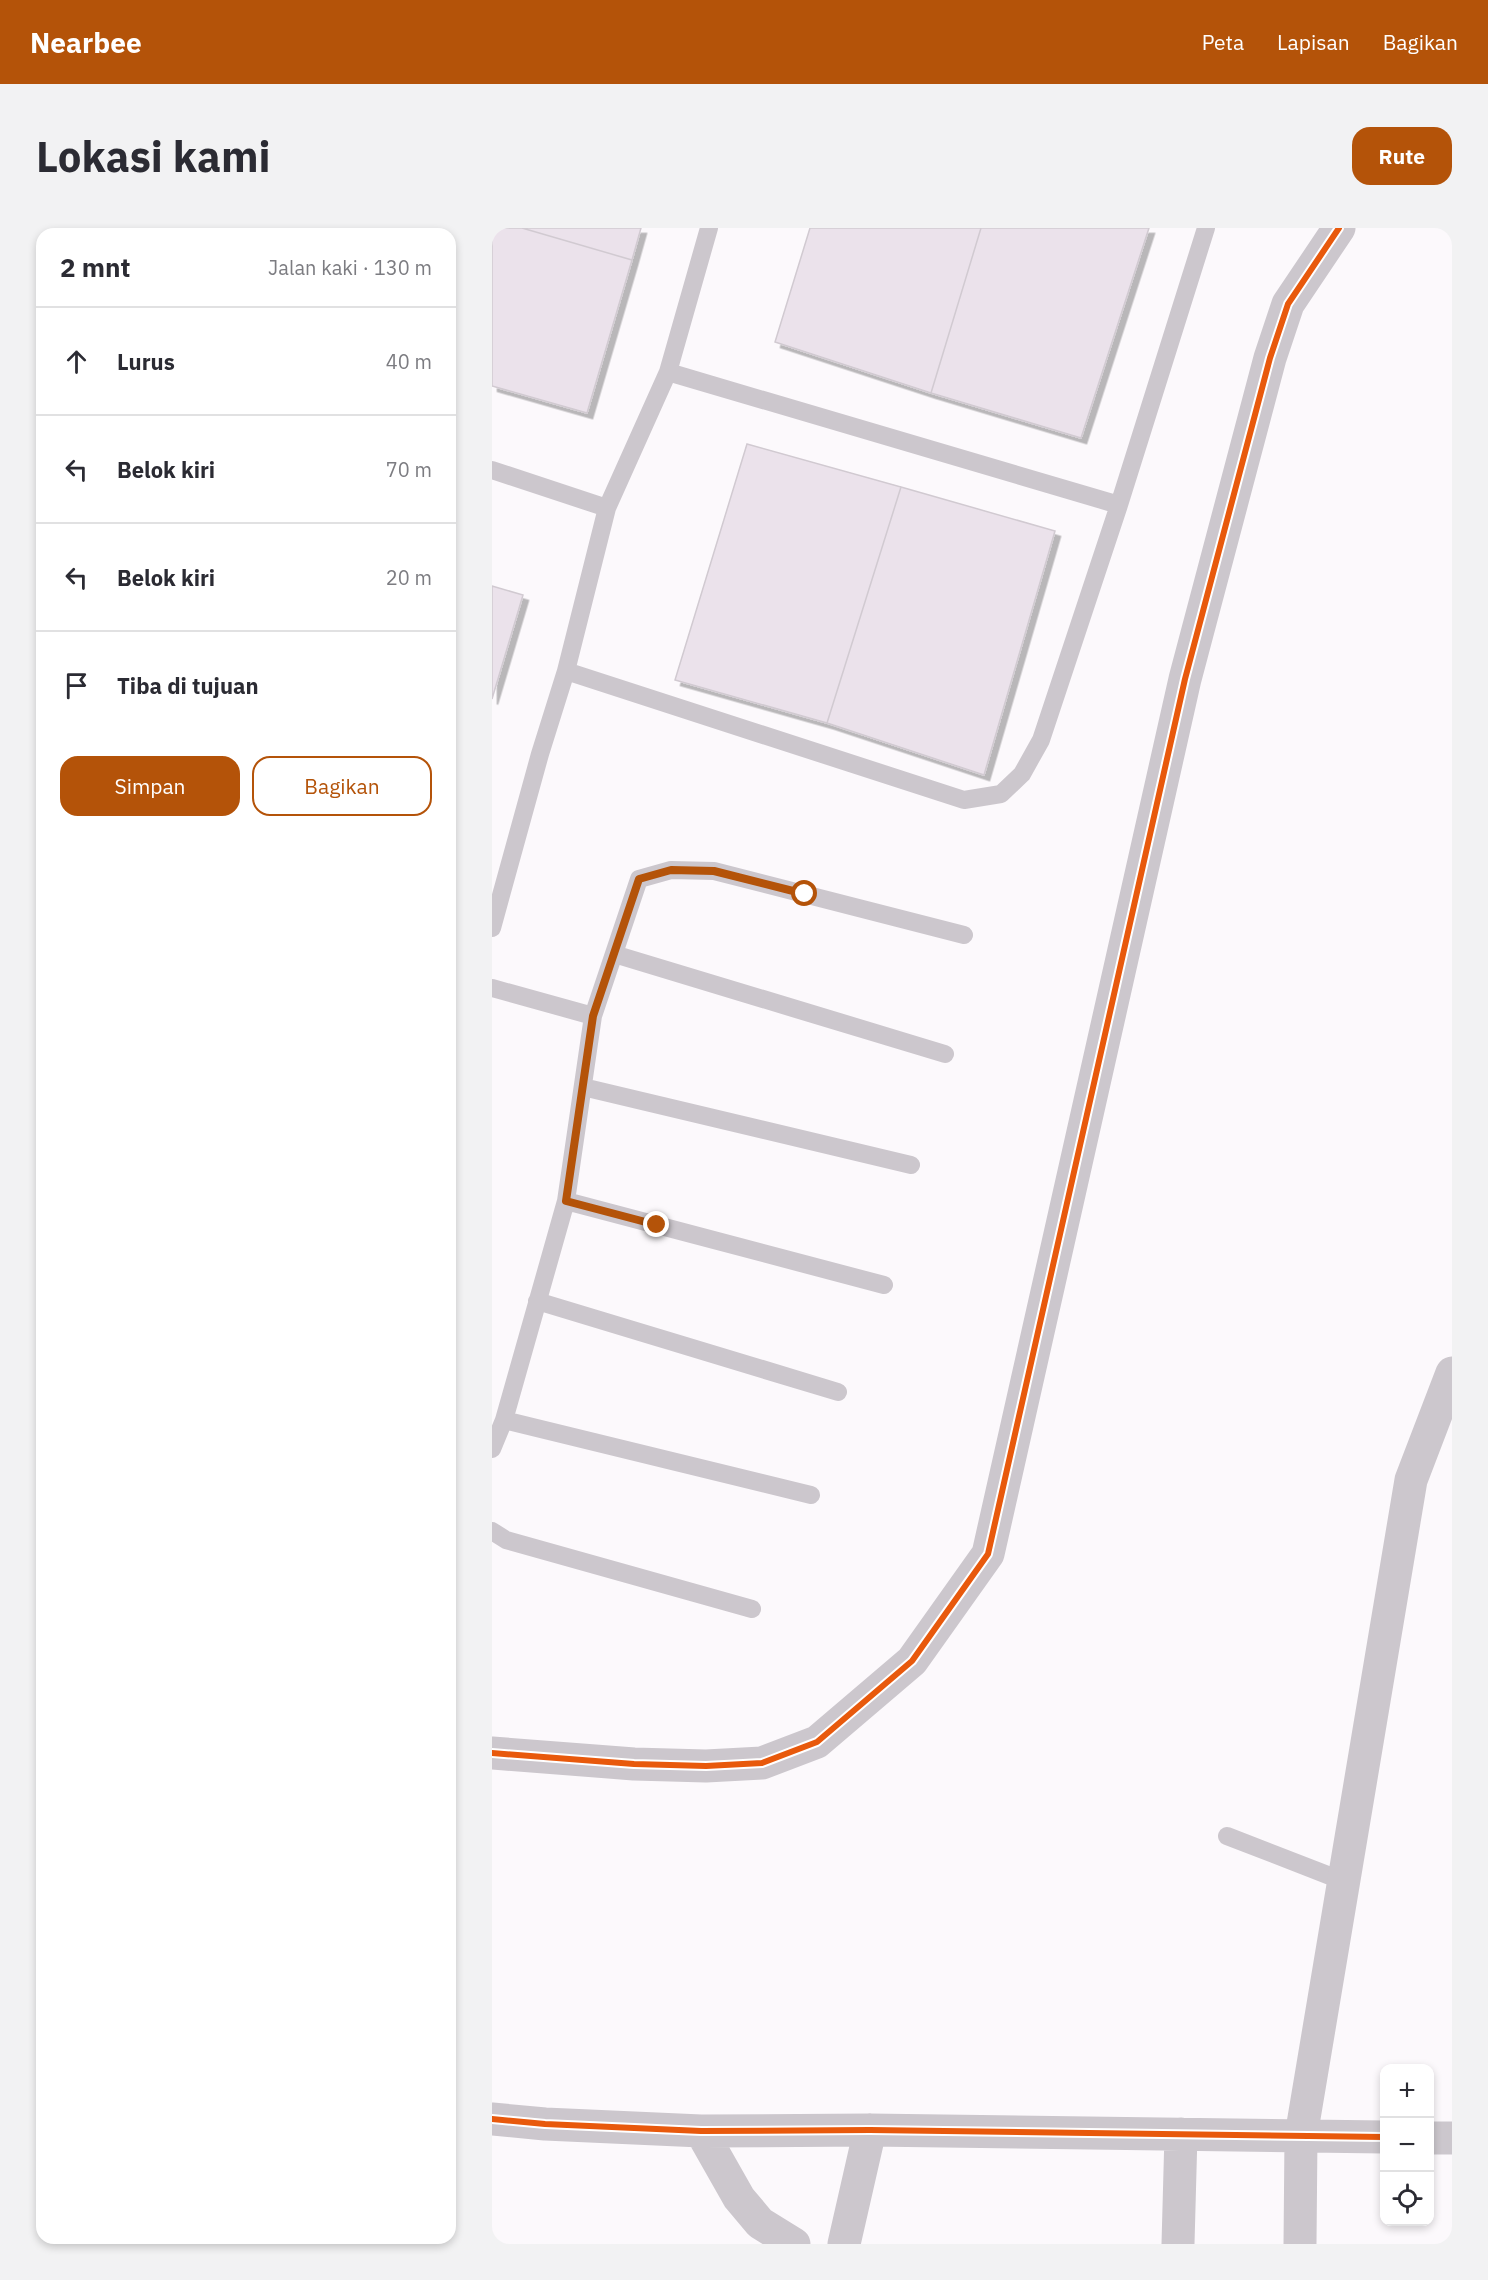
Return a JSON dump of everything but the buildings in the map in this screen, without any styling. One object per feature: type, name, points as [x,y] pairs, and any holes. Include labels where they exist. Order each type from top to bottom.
[{"type":"street","points":[[492,1753],[634,1764],[706,1766],[762,1763],[817,1742],[912,1661],[988,1554],[1185,679],[1261,392],[1288,304],[1339,228]]},
{"type":"street","points":[[1300,2244],[1301,2136],[1411,1480],[1452,1373]]},
{"type":"street","points":[[492,2119],[545,2124],[701,2131],[870,2130],[1380,2137]]},
{"type":"street","points":[[844,2244],[870,2130]]},
{"type":"street","points":[[701,2131],[740,2198],[760,2223],[794,2244]]},
{"type":"street","points":[[1178,2244],[1181,2134]]},
{"type":"street","points":[[1434,2138],[1452,2138]]},
{"type":"lane","points":[[492,928],[540,754],[566,671],[607,507],[668,372],[709,228]]},
{"type":"lane","points":[[566,671],[964,800],[1001,794],[1022,774],[1041,740],[1119,505],[1206,228]]},
{"type":"lane","points":[[668,372],[1119,505]]},
{"type":"lane","points":[[492,470],[607,507]]},
{"type":"lane","points":[[492,1449],[504,1420],[566,1201],[593,1016],[639,879],[671,870],[714,871],[964,935]]},
{"type":"lane","points":[[614,954],[945,1054]]},
{"type":"lane","points":[[492,988],[593,1016]]},
{"type":"lane","points":[[583,1087],[911,1165]]},
{"type":"lane","points":[[566,1201],[884,1285]]},
{"type":"lane","points":[[537,1301],[838,1392]]},
{"type":"lane","points":[[504,1420],[811,1495]]},
{"type":"lane","points":[[492,1531],[506,1540],[752,1609]]},
{"type":"lane","points":[[1227,1836],[1343,1881]]},
{"type":"cycle path","points":[[492,1753],[634,1764],[706,1766],[762,1763],[817,1742],[912,1661],[988,1554],[1185,679],[1270,358],[1288,304],[1339,228]]},
{"type":"cycle path","points":[[492,2119],[545,2124],[701,2131],[870,2130],[1380,2137]]},
{"type":"route","points":[[657,1225],[566,1201],[593,1016],[639,879],[671,870],[714,871],[805,894]]}]
